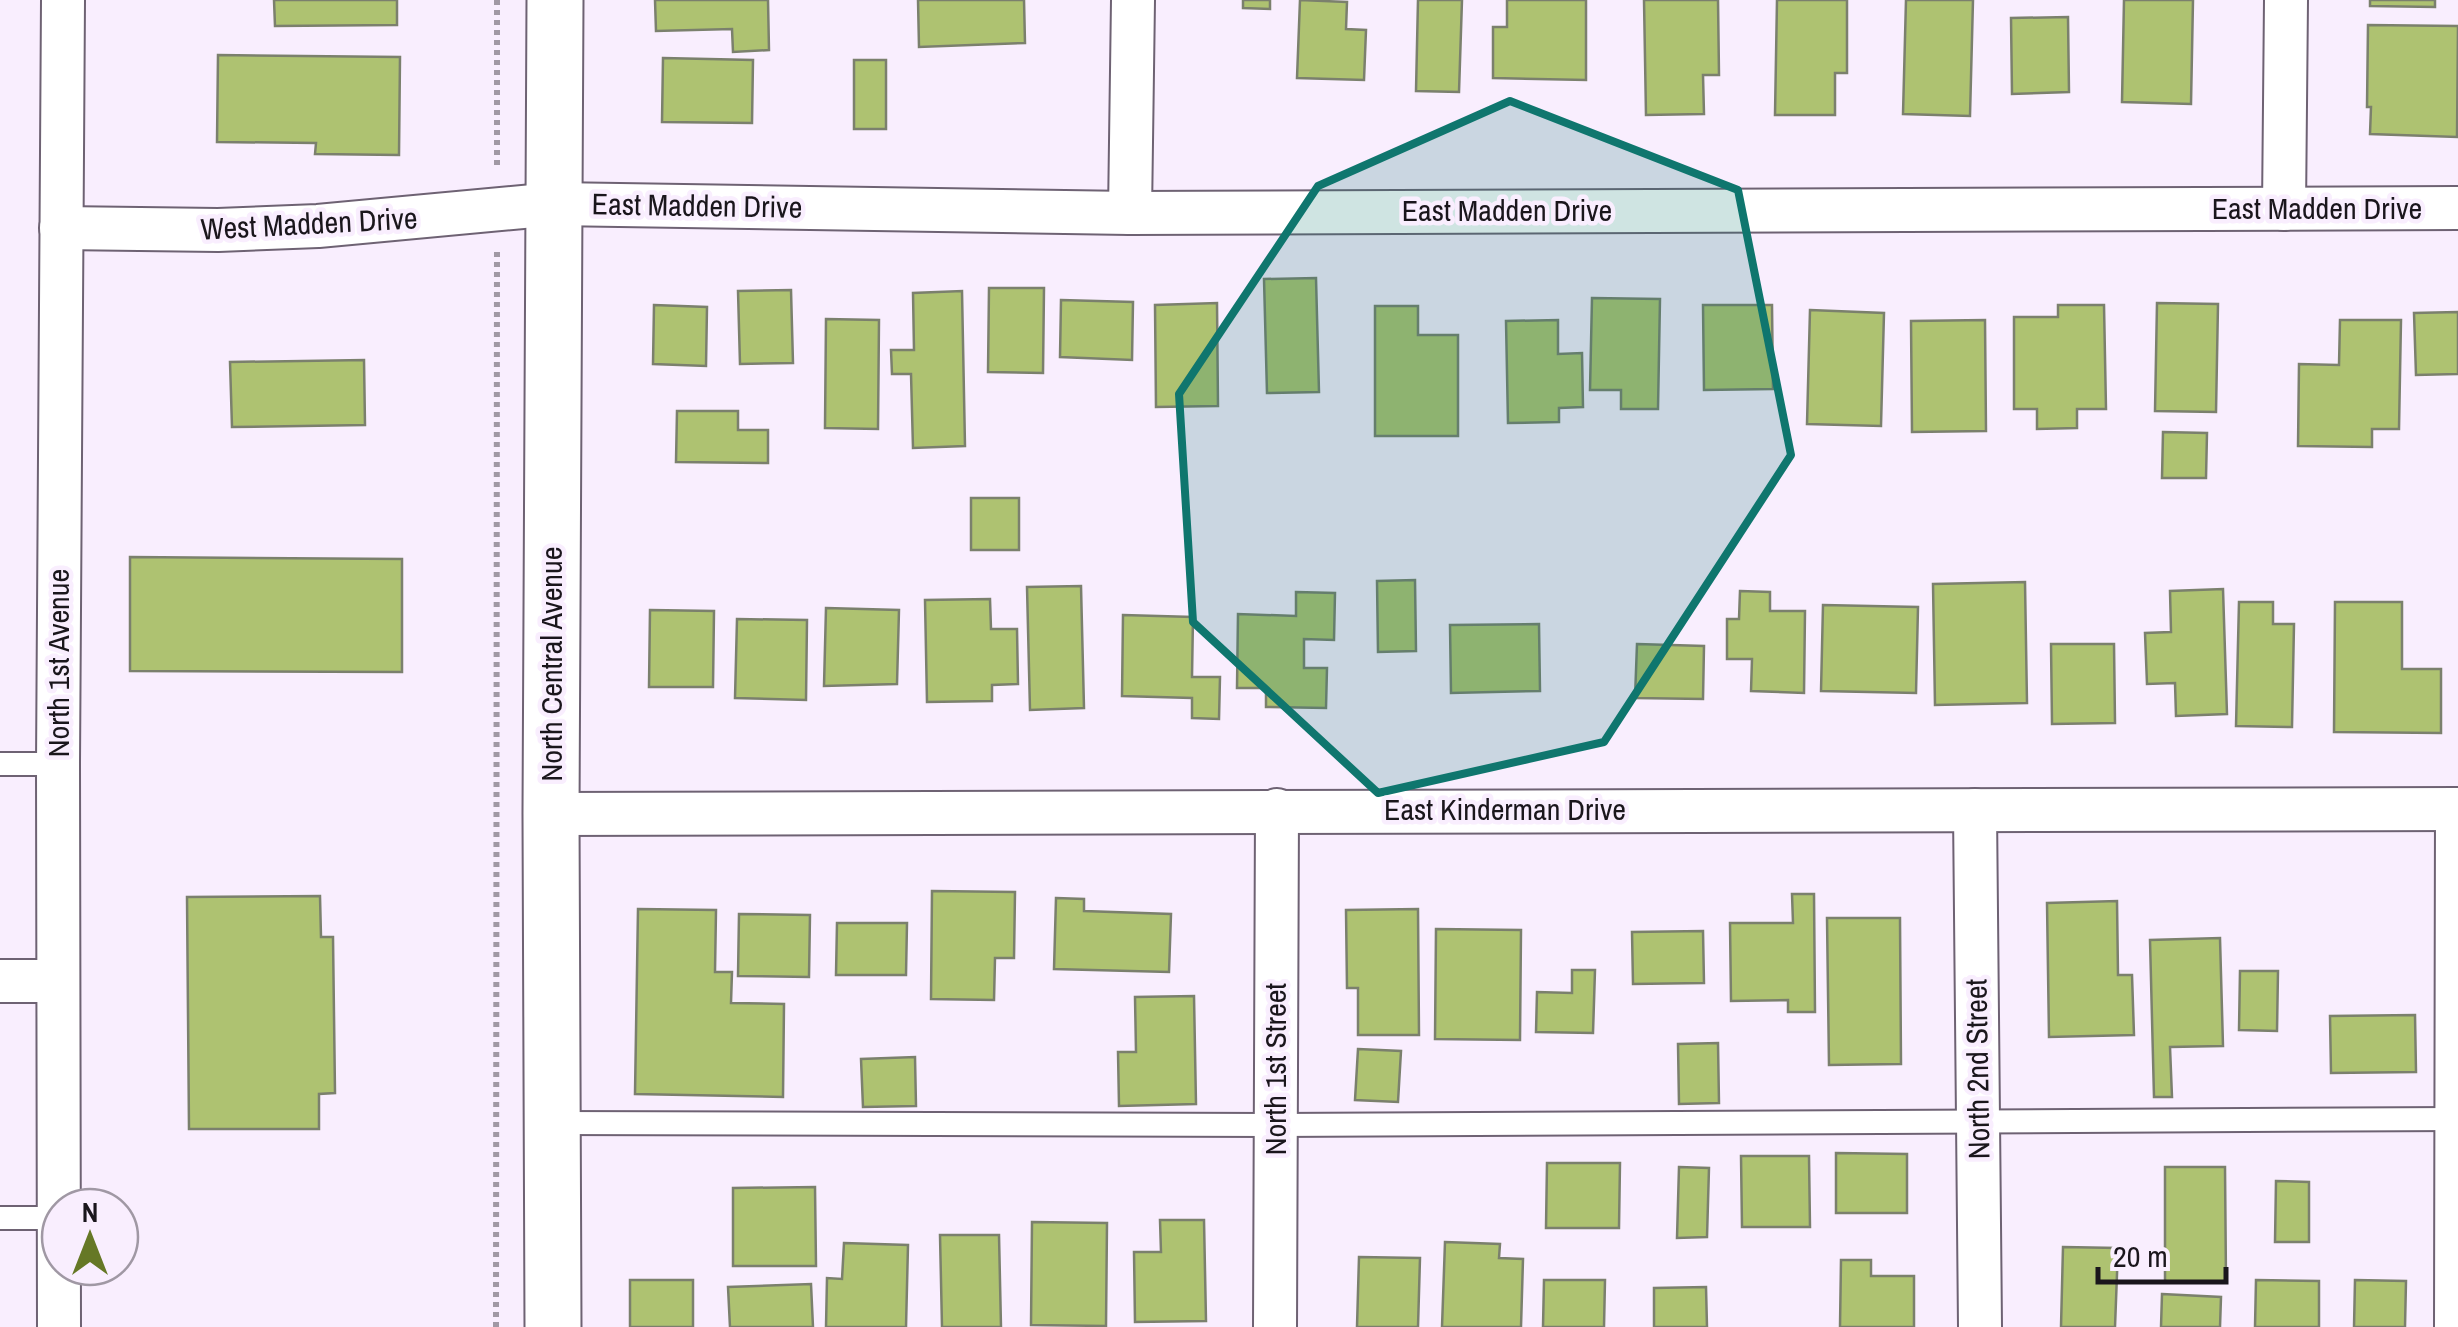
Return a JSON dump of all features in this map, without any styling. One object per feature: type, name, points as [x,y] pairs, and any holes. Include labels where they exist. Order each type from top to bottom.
[{"type":"street","name":"North 1st Avenue","points":[[59,1187],[63,0]]},
{"type":"street","name":"North Central Avenue","points":[[553,1327],[555,0]]},
{"type":"street","points":[[1130,213],[1132,0]]},
{"type":"street","points":[[2284,208],[2286,0]]},
{"type":"street","name":"West Madden Drive","points":[[62,228],[218,230],[318,226],[555,204]]},
{"type":"street","name":"East Madden Drive","points":[[555,204],[1130,213],[2458,208]]},
{"type":"street","points":[[2456,1327],[2457,809]]},
{"type":"street","name":"East Kinderman Drive","points":[[551,814],[2457,809]]},
{"type":"street","name":"North 1st Street","points":[[1275,1327],[1277,810]]},
{"type":"street","name":"North 2nd Street","points":[[1976,810],[1980,1327]]},
{"type":"street","points":[[0,981],[58,981]]},
{"type":"street","name":"North 1st Avenue","points":[[58,1287],[58,1327]]},
{"type":"lane","points":[[0,764],[58,764]]},
{"type":"lane","points":[[551,1123],[1276,1125],[2457,1119]]},
{"type":"lane","points":[[0,1218],[40,1218]]},
{"type":"path","points":[[496,1327],[497,0]]},
{"type":"highlighted area","points":[[1510,101],[1738,190],[1791,455],[1604,742],[1378,793],[1193,622],[1179,394],[1318,186]]},
{"type":"building","points":[[274,0],[397,0],[397,25],[275,26]]},
{"type":"building","points":[[655,0],[768,0],[769,50],[733,52],[732,29],[656,31]]},
{"type":"building","points":[[918,0],[1024,0],[1025,43],[919,47]]},
{"type":"building","points":[[1243,0],[1270,0],[1270,9],[1243,8]]},
{"type":"building","points":[[1300,0],[1347,2],[1346,29],[1366,30],[1364,80],[1297,78]]},
{"type":"building","points":[[1418,0],[1462,0],[1459,92],[1416,91]]},
{"type":"building","points":[[1507,0],[1586,0],[1586,80],[1493,78],[1493,27],[1507,27]]},
{"type":"building","points":[[1644,0],[1718,0],[1719,75],[1703,75],[1704,114],[1646,115]]},
{"type":"building","points":[[1777,0],[1847,0],[1847,73],[1835,73],[1835,115],[1775,115]]},
{"type":"building","points":[[1906,0],[1973,0],[1970,116],[1903,114]]},
{"type":"building","points":[[2124,0],[2193,0],[2191,104],[2122,102]]},
{"type":"building","points":[[2370,0],[2435,0],[2435,7],[2370,6]]},
{"type":"building","points":[[2068,17],[2069,92],[2012,94],[2011,18]]},
{"type":"building","points":[[2368,25],[2458,26],[2457,137],[2370,134]]},
{"type":"building","points":[[218,55],[400,57],[399,155],[315,154],[316,143],[217,142]]},
{"type":"building","points":[[663,58],[753,60],[752,123],[662,122]]},
{"type":"building","points":[[854,60],[886,60],[886,129],[854,129]]},
{"type":"building","points":[[1316,278],[1319,392],[1267,393],[1264,279]]},
{"type":"building","points":[[989,288],[1044,288],[1043,373],[988,372]]},
{"type":"building","points":[[791,290],[793,363],[740,364],[738,291]]},
{"type":"building","points":[[962,291],[965,446],[913,448],[911,374],[892,374],[891,350],[914,350],[913,293]]},
{"type":"building","points":[[1592,298],[1660,299],[1658,409],[1621,409],[1621,390],[1590,390]]},
{"type":"building","points":[[1061,300],[1133,302],[1132,360],[1060,357]]},
{"type":"building","points":[[1217,303],[1218,406],[1156,407],[1155,305]]},
{"type":"building","points":[[2157,303],[2218,304],[2216,412],[2155,411]]},
{"type":"building","points":[[654,305],[707,307],[706,366],[653,364]]},
{"type":"building","points":[[1703,305],[1772,305],[1773,389],[1704,390]]},
{"type":"building","points":[[2058,305],[2104,305],[2106,409],[2077,409],[2077,428],[2037,429],[2037,409],[2014,409],[2014,317],[2058,317]]},
{"type":"building","points":[[1375,306],[1418,306],[1418,335],[1458,335],[1458,436],[1375,436]]},
{"type":"building","points":[[1810,310],[1884,313],[1881,426],[1807,424]]},
{"type":"building","points":[[2458,312],[2458,374],[2416,375],[2414,313]]},
{"type":"building","points":[[826,319],[879,320],[878,429],[825,428]]},
{"type":"building","points":[[1558,320],[1558,354],[1582,353],[1583,407],[1559,408],[1559,422],[1508,423],[1506,321]]},
{"type":"building","points":[[1985,320],[1986,431],[1912,432],[1911,321]]},
{"type":"building","points":[[2340,320],[2401,320],[2399,429],[2372,429],[2372,447],[2298,446],[2299,364],[2339,365]]},
{"type":"building","points":[[364,360],[365,425],[232,427],[230,362]]},
{"type":"building","points":[[677,411],[738,411],[738,430],[768,430],[768,463],[676,462]]},
{"type":"building","points":[[2163,432],[2207,433],[2206,478],[2162,478]]},
{"type":"building","points":[[971,498],[1019,498],[1019,550],[971,550]]},
{"type":"building","points":[[130,557],[402,559],[402,672],[130,671]]},
{"type":"building","points":[[1415,580],[1416,651],[1378,652],[1377,581]]},
{"type":"building","points":[[2025,582],[2027,703],[1935,705],[1933,584]]},
{"type":"building","points":[[1081,586],[1084,708],[1030,710],[1027,587]]},
{"type":"building","points":[[2223,589],[2227,714],[2176,716],[2175,683],[2147,684],[2145,633],[2171,632],[2170,591]]},
{"type":"building","points":[[1740,591],[1770,592],[1770,611],[1805,611],[1804,693],[1751,691],[1752,659],[1727,659],[1727,619],[1739,619]]},
{"type":"building","points":[[1296,592],[1335,593],[1334,640],[1304,639],[1304,668],[1327,668],[1326,708],[1266,707],[1266,688],[1237,688],[1238,614],[1296,616]]},
{"type":"building","points":[[990,599],[991,629],[1017,629],[1018,684],[992,685],[992,701],[927,702],[925,600]]},
{"type":"building","points":[[2239,602],[2273,602],[2273,624],[2294,624],[2292,727],[2236,726]]},
{"type":"building","points":[[2335,602],[2402,602],[2402,669],[2441,669],[2441,733],[2334,732]]},
{"type":"building","points":[[1823,605],[1918,607],[1916,693],[1821,691]]},
{"type":"building","points":[[826,608],[899,610],[897,684],[824,686]]},
{"type":"building","points":[[650,610],[714,611],[713,687],[649,687]]},
{"type":"building","points":[[1123,615],[1193,617],[1192,677],[1220,677],[1219,719],[1192,718],[1192,698],[1122,696]]},
{"type":"building","points":[[737,619],[807,620],[806,700],[735,698]]},
{"type":"building","points":[[1539,624],[1540,691],[1451,693],[1450,625]]},
{"type":"building","points":[[1637,644],[1704,646],[1703,699],[1635,698]]},
{"type":"building","points":[[2051,644],[2114,644],[2115,723],[2052,724]]},
{"type":"building","points":[[932,891],[1015,892],[1014,958],[995,958],[994,1000],[931,999]]},
{"type":"building","points":[[1792,894],[1814,894],[1815,1012],[1788,1012],[1788,1000],[1731,1001],[1730,923],[1793,923]]},
{"type":"building","points":[[320,896],[321,937],[333,937],[335,1093],[319,1094],[319,1129],[189,1129],[187,897]]},
{"type":"building","points":[[1056,898],[1084,899],[1084,911],[1171,914],[1169,972],[1054,969]]},
{"type":"building","points":[[2117,901],[2118,975],[2132,975],[2134,1035],[2049,1037],[2047,903]]},
{"type":"building","points":[[638,909],[716,910],[715,972],[732,972],[731,1003],[784,1004],[783,1097],[635,1094]]},
{"type":"building","points":[[1418,909],[1419,1035],[1358,1035],[1358,988],[1347,988],[1346,910]]},
{"type":"building","points":[[739,914],[810,915],[809,977],[738,976]]},
{"type":"building","points":[[1827,918],[1900,918],[1901,1064],[1829,1065]]},
{"type":"building","points":[[837,923],[907,923],[906,975],[836,975]]},
{"type":"building","points":[[1436,929],[1521,930],[1520,1040],[1435,1039]]},
{"type":"building","points":[[1703,931],[1704,983],[1633,984],[1632,932]]},
{"type":"building","points":[[2220,938],[2223,1046],[2170,1047],[2172,1097],[2154,1097],[2150,940]]},
{"type":"building","points":[[1572,970],[1595,970],[1593,1033],[1536,1032],[1537,992],[1572,993]]},
{"type":"building","points":[[2240,971],[2278,971],[2277,1031],[2239,1030]]},
{"type":"building","points":[[1194,996],[1196,1104],[1119,1106],[1118,1052],[1136,1052],[1135,997]]},
{"type":"building","points":[[2415,1015],[2416,1072],[2331,1073],[2330,1016]]},
{"type":"building","points":[[1718,1043],[1719,1103],[1679,1104],[1678,1044]]},
{"type":"building","points":[[1358,1049],[1401,1051],[1398,1102],[1355,1100]]},
{"type":"building","points":[[915,1057],[916,1106],[863,1107],[861,1059]]},
{"type":"building","points":[[1836,1153],[1907,1154],[1907,1213],[1836,1213]]},
{"type":"building","points":[[1741,1156],[1809,1156],[1810,1227],[1742,1227]]},
{"type":"building","points":[[1547,1163],[1620,1163],[1619,1228],[1546,1228]]},
{"type":"building","points":[[1679,1167],[1709,1168],[1707,1237],[1677,1238]]},
{"type":"building","points":[[2165,1167],[2225,1167],[2226,1282],[2165,1282]]},
{"type":"building","points":[[2276,1181],[2309,1182],[2309,1242],[2275,1242]]},
{"type":"building","points":[[815,1187],[816,1266],[733,1266],[733,1188]]},
{"type":"building","points":[[1160,1220],[1204,1220],[1206,1321],[1135,1322],[1134,1252],[1161,1252]]},
{"type":"building","points":[[1032,1222],[1107,1223],[1106,1326],[1031,1325]]},
{"type":"building","points":[[940,1235],[999,1235],[1001,1327],[942,1327]]},
{"type":"building","points":[[1445,1242],[1500,1244],[1499,1258],[1523,1259],[1521,1327],[1442,1327]]},
{"type":"building","points":[[844,1243],[908,1245],[906,1327],[826,1327],[827,1278],[842,1279]]},
{"type":"building","points":[[2063,1247],[2118,1248],[2115,1327],[2061,1327]]},
{"type":"building","points":[[1359,1257],[1420,1258],[1418,1327],[1357,1327]]},
{"type":"building","points":[[1841,1260],[1871,1260],[1871,1276],[1914,1276],[1914,1327],[1840,1327]]},
{"type":"building","points":[[630,1280],[693,1280],[693,1327],[630,1327]]},
{"type":"building","points":[[1544,1280],[1605,1280],[1604,1327],[1543,1327]]},
{"type":"building","points":[[2256,1280],[2319,1281],[2319,1327],[2255,1327]]},
{"type":"building","points":[[2355,1280],[2406,1281],[2405,1327],[2354,1327]]},
{"type":"building","points":[[811,1284],[813,1327],[730,1327],[728,1287]]},
{"type":"building","points":[[1706,1287],[1707,1327],[1654,1327],[1654,1288]]},
{"type":"building","points":[[2162,1294],[2221,1297],[2220,1327],[2161,1327]]}]
